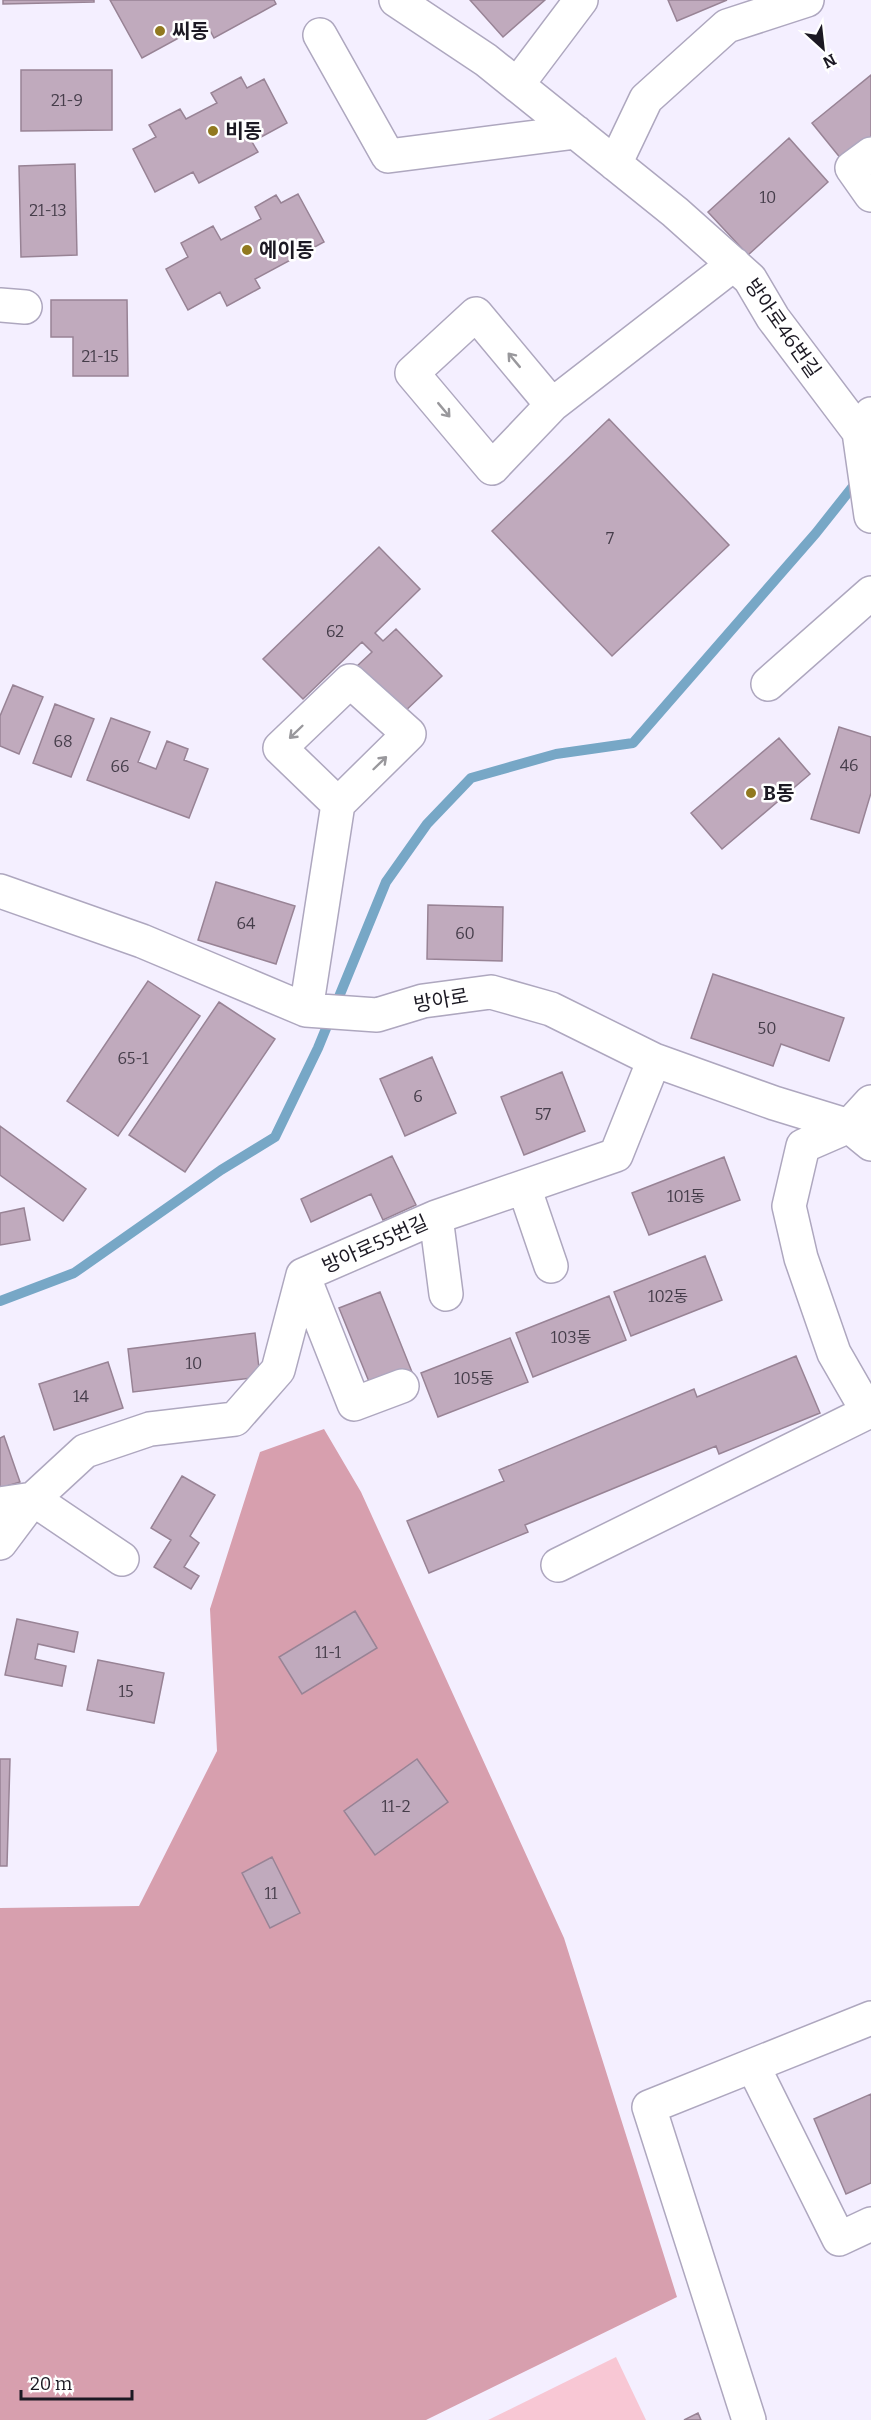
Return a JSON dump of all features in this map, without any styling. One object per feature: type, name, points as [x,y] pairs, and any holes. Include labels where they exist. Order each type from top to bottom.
[{"type":"street","name":"방아로46번길","points":[[396,0],[486,60],[675,212],[734,264],[750,279],[773,318],[865,423]]},
{"type":"street","points":[[518,85],[581,0]]},
{"type":"street","points":[[615,164],[646,99],[727,26],[807,0]]},
{"type":"street","points":[[320,35],[388,156],[576,132]]},
{"type":"street","points":[[871,154],[852,168],[871,195]]},
{"type":"street","points":[[552,405],[476,314],[412,373],[492,468],[552,405],[734,264]]},
{"type":"street","points":[[865,423],[871,516]]},
{"type":"street","points":[[768,684],[871,593]]},
{"type":"street","points":[[306,1010],[338,804]]},
{"type":"street","name":"방아로","points":[[0,891],[142,941],[306,1010],[377,1015],[423,1001],[491,992],[551,1009],[654,1059],[860,1135]]},
{"type":"street","name":"방아로55번길","points":[[0,1543],[33,1499],[85,1451],[150,1429],[235,1419],[278,1370],[303,1275],[436,1217],[616,1155],[654,1059]]},
{"type":"street","points":[[558,1565],[868,1412],[834,1353],[801,1258],[789,1206],[803,1146],[860,1135],[871,1102]]},
{"type":"street","points":[[524,1187],[551,1266]]},
{"type":"street","points":[[436,1217],[446,1294]]},
{"type":"street","points":[[303,1275],[354,1404],[402,1386]]},
{"type":"street","points":[[0,1504],[33,1499],[122,1559]]},
{"type":"street","points":[[749,2420],[649,2107],[871,2018]]},
{"type":"street","points":[[753,2066],[839,2239],[871,2224]]},
{"type":"shaded area","points":[[324,1429],[361,1492],[564,1938],[677,2297],[426,2420],[0,2420],[0,1908],[139,1906],[217,1751],[210,1609],[260,1452]]},
{"type":"shaded area","points":[[616,2357],[646,2420],[488,2420]]},
{"type":"building","points":[[3,0],[94,0],[94,2],[3,4]]},
{"type":"building","name":"씨동","points":[[110,0],[274,0],[276,4],[214,38],[206,23],[142,58]]},
{"type":"building","points":[[470,0],[545,0],[503,37]]},
{"type":"building","points":[[668,0],[727,0],[677,21]]},
{"type":"building","points":[[21,70],[112,70],[112,130],[21,131]]},
{"type":"building","points":[[871,75],[871,144],[846,165],[812,123]]},
{"type":"building","name":"비동","points":[[241,77],[247,88],[264,79],[287,123],[252,142],[258,152],[199,183],[193,172],[155,192],[133,149],[156,137],[149,125],[180,109],[186,119],[217,103],[211,93]]},
{"type":"building","points":[[789,138],[828,182],[748,255],[708,212]]},
{"type":"building","points":[[75,164],[77,255],[21,257],[19,166]]},
{"type":"building","name":"에이동","points":[[298,194],[324,242],[255,279],[260,288],[227,306],[220,292],[188,310],[166,269],[188,257],[181,243],[213,226],[221,240],[261,219],[255,207],[276,195],[281,203]]},
{"type":"building","points":[[51,300],[127,300],[128,376],[73,376],[73,337],[51,337]]},
{"type":"building","points":[[609,419],[729,545],[612,656],[492,531]]},
{"type":"building","points":[[379,547],[420,589],[375,633],[383,641],[396,629],[442,676],[401,715],[355,668],[372,652],[362,642],[303,699],[263,659]]},
{"type":"building","points":[[13,685],[43,697],[19,754],[0,746],[0,716]]},
{"type":"building","points":[[55,704],[94,719],[71,777],[33,763]]},
{"type":"building","points":[[111,718],[150,732],[138,762],[156,769],[167,741],[188,749],[184,760],[208,769],[189,818],[87,780]]},
{"type":"building","points":[[839,727],[871,737],[871,793],[859,833],[811,819]]},
{"type":"building","name":"B동","points":[[779,738],[810,774],[722,849],[691,813]]},
{"type":"building","points":[[216,882],[295,906],[276,964],[198,940]]},
{"type":"building","points":[[428,905],[503,907],[502,961],[427,959]]},
{"type":"building","points":[[713,974],[844,1018],[829,1061],[781,1044],[773,1066],[691,1038]]},
{"type":"building","points":[[148,981],[200,1016],[118,1136],[67,1101]]},
{"type":"building","points":[[219,1002],[275,1039],[185,1172],[129,1135]]},
{"type":"building","points":[[432,1057],[456,1113],[405,1136],[380,1079]]},
{"type":"building","points":[[562,1072],[585,1131],[524,1155],[501,1097]]},
{"type":"building","points":[[0,1126],[86,1189],[63,1221],[0,1175]]},
{"type":"building","points":[[392,1156],[416,1205],[383,1220],[371,1194],[311,1222],[301,1199]]},
{"type":"building","points":[[724,1157],[740,1200],[649,1235],[632,1193]]},
{"type":"building","points":[[24,1208],[30,1240],[0,1245],[0,1213]]},
{"type":"building","points":[[705,1256],[722,1300],[631,1336],[614,1292]]},
{"type":"building","points":[[380,1292],[412,1372],[372,1389],[339,1308]]},
{"type":"building","points":[[609,1296],[626,1340],[533,1377],[516,1333]]},
{"type":"building","points":[[255,1333],[260,1377],[133,1392],[128,1349]]},
{"type":"building","points":[[510,1338],[528,1382],[438,1417],[421,1373]]},
{"type":"building","points":[[796,1356],[820,1413],[719,1454],[716,1446],[525,1525],[528,1532],[429,1573],[407,1521],[504,1481],[499,1470],[694,1389],[697,1397]]},
{"type":"building","points":[[108,1362],[123,1408],[54,1430],[39,1384]]},
{"type":"building","points":[[4,1436],[20,1482],[0,1488],[0,1438]]},
{"type":"building","points":[[182,1476],[215,1495],[190,1536],[199,1543],[184,1567],[199,1576],[191,1589],[154,1567],[171,1540],[151,1528]]},
{"type":"building","points":[[355,1611],[377,1648],[302,1694],[279,1657]]},
{"type":"building","points":[[17,1619],[78,1632],[74,1652],[38,1644],[35,1659],[66,1666],[62,1686],[5,1675]]},
{"type":"building","points":[[98,1660],[164,1673],[154,1723],[87,1710]]},
{"type":"building","points":[[0,1759],[10,1759],[7,1866],[0,1866]]},
{"type":"building","points":[[417,1759],[448,1802],[375,1855],[344,1811]]},
{"type":"building","points":[[272,1857],[300,1913],[270,1928],[242,1873]]},
{"type":"building","points":[[871,2094],[871,2183],[846,2194],[814,2119]]},
{"type":"building","points":[[698,2413],[701,2420],[684,2420]]},
{"type":"waterway","points":[[0,1301],[74,1273],[221,1170],[275,1137],[318,1048],[386,882],[427,824],[471,778],[556,754],[633,743],[816,533],[858,480]]},
{"type":"place","name":"씨동","points":[[160,31]]},
{"type":"place","name":"비동","points":[[213,131]]},
{"type":"place","name":"에이동","points":[[247,250]]},
{"type":"place","name":"B동","points":[[751,793]]}]
